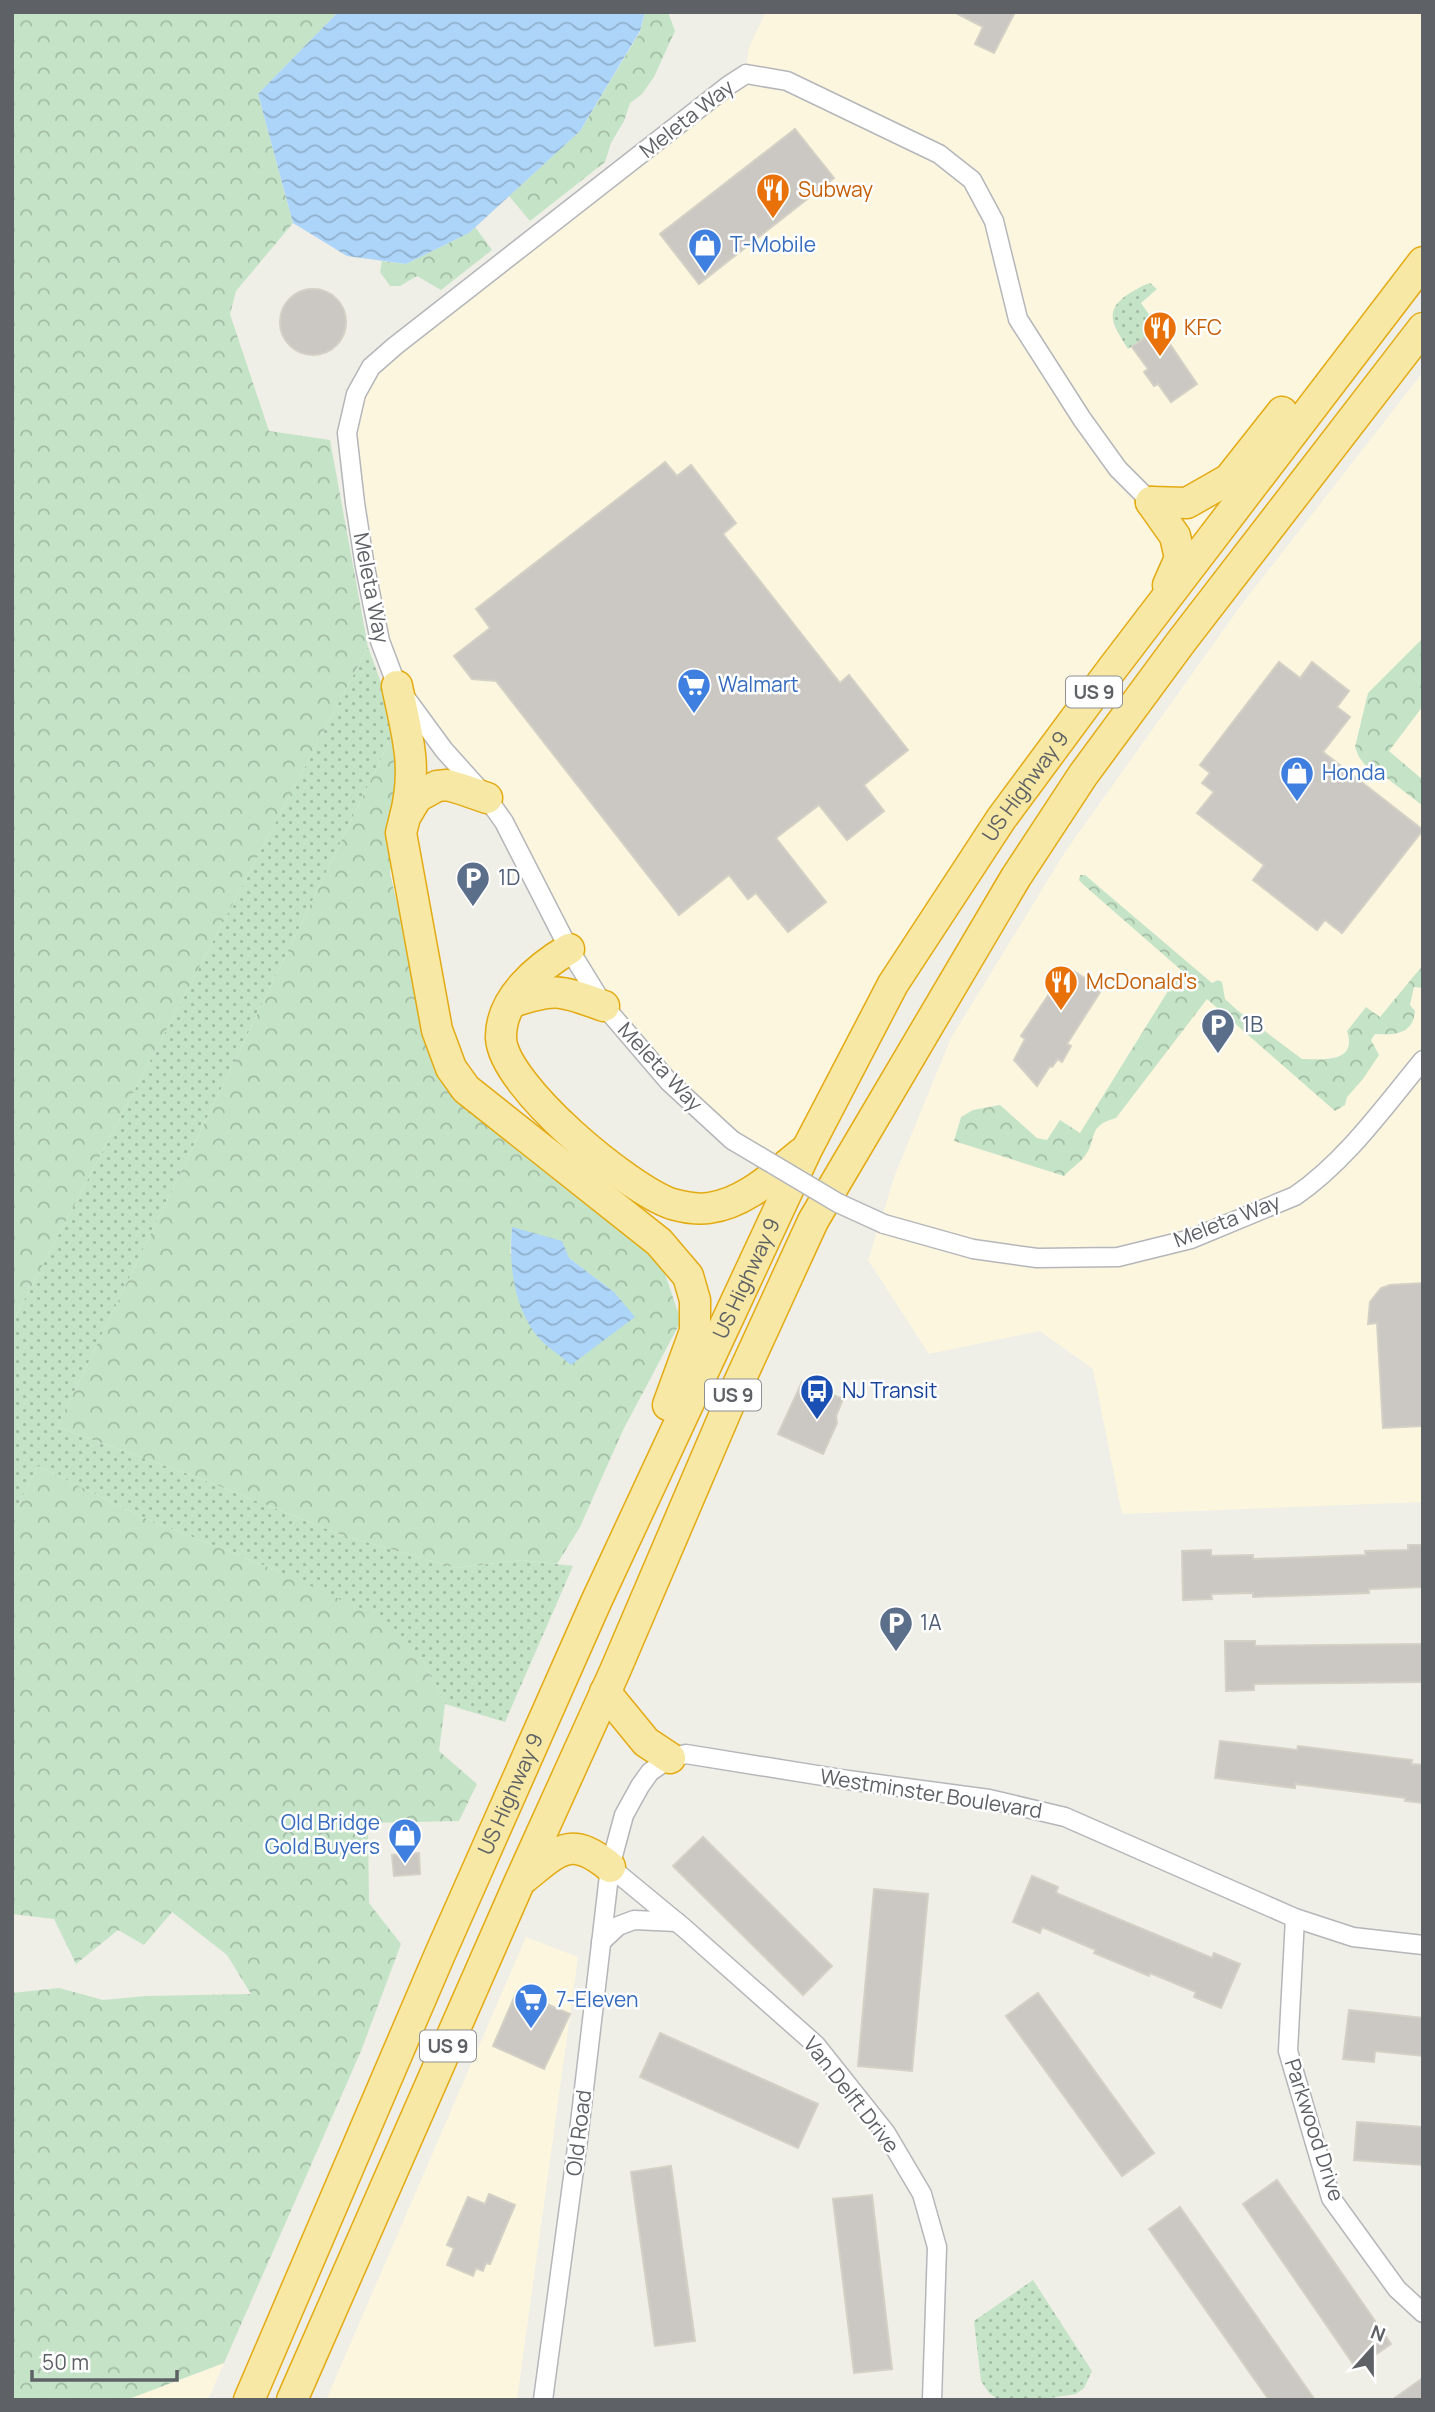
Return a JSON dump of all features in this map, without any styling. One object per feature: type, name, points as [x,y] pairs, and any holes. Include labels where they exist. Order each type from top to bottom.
[{"type":"highway","name":"US Highway 9","points":[[249,2400],[424,1989],[596,1602],[807,1149],[893,984],[1001,819],[1112,669],[1423,262]]},
{"type":"highway","points":[[1151,502],[1187,503],[1229,480],[1344,332],[1401,290]]},
{"type":"highway","name":"US Highway 9","points":[[292,2400],[730,1402],[813,1221],[1016,877],[1083,775],[1181,642],[1423,328]]},
{"type":"highway","points":[[1112,669],[1166,589],[1180,558],[1175,536],[1151,502]]},
{"type":"highway","points":[[397,686],[412,754],[411,794],[401,833],[437,1030],[451,1068],[466,1089],[659,1242],[688,1276],[695,1300],[695,1331],[596,1602]]},
{"type":"highway","points":[[405,817],[417,797],[437,786],[447,785],[487,798]]},
{"type":"highway","points":[[569,949],[535,972],[513,1002],[503,1022],[501,1036],[502,1048],[516,1075],[539,1102],[578,1139],[608,1164],[656,1197],[673,1204],[708,1209],[740,1199],[807,1149]]},
{"type":"highway","points":[[513,1002],[546,991],[556,991],[604,1006]]},
{"type":"highway","points":[[605,1692],[646,1742],[670,1758]]},
{"type":"highway","points":[[519,1883],[558,1851],[566,1849],[584,1850],[610,1867]]},
{"type":"street","name":"Meleta Way","points":[[1151,502],[1118,469],[1082,419],[1018,319],[994,221],[972,180],[939,153],[788,81],[746,74],[538,233],[371,367],[356,394],[347,433],[365,567],[380,641],[397,686],[444,750],[487,798],[504,822],[569,949],[604,1006],[669,1082],[732,1140],[838,1203],[884,1224],[973,1249],[1037,1258],[1118,1257],[1191,1239],[1295,1196],[1365,1131],[1423,1060]]},
{"type":"street","name":"Westminster Boulevard","points":[[670,1758],[686,1754],[989,1799],[1065,1817],[1295,1918],[1353,1937],[1423,1945]]},
{"type":"street","points":[[610,1867],[624,1815],[650,1772],[670,1758]]},
{"type":"street","name":"Van Delft Drive","points":[[610,1867],[677,1922],[816,2045],[886,2133],[922,2194],[937,2247],[932,2400]]},
{"type":"street","name":"Old Road","points":[[543,2400],[578,2140],[610,1867]]},
{"type":"street","name":"Parkwood Drive","points":[[1295,1918],[1288,2051],[1331,2198],[1397,2289],[1423,2314]]},
{"type":"street","points":[[601,1942],[618,1926],[634,1920],[677,1922]]},
{"type":"shaded area","points":[[766,12],[1423,12],[1423,262],[1112,669],[786,1173],[732,1140],[604,1006],[504,822],[397,686],[355,503],[356,394],[371,367],[745,74],[749,47]]},
{"type":"shaded area","points":[[1423,372],[1423,1502],[1122,1514],[1093,1369],[1040,1331],[929,1354],[868,1260],[896,1172],[951,1038],[1065,852],[1242,604]]},
{"type":"shaded area","points":[[526,1937],[578,1957],[517,2400],[326,2400]]},
{"type":"shaded area","points":[[224,2363],[208,2400],[126,2400]]},
{"type":"green space","points":[[12,12],[338,12],[258,94],[293,223],[236,291],[230,314],[269,431],[330,440],[368,647],[12,1323]]},
{"type":"green space","points":[[645,12],[668,12],[675,31],[654,77],[642,94],[630,103],[605,162],[530,221],[509,196],[580,131],[640,32]]},
{"type":"green space","points":[[475,227],[492,250],[441,290],[417,276],[400,286],[390,286],[380,272],[382,261],[406,264],[469,233]]},
{"type":"green space","points":[[1150,283],[1157,289],[1141,303],[1159,328],[1128,349],[1115,326],[1115,306],[1130,293]]},
{"type":"green space","points":[[1423,638],[1423,706],[1389,751],[1423,780],[1423,806],[1375,769],[1365,765],[1355,747],[1368,693]]},
{"type":"green space","points":[[368,647],[397,726],[57,1427],[191,1475],[342,1535],[456,1568],[521,1560],[573,1566],[505,1722],[445,1704],[423,1660],[278,1571],[142,1517],[38,1466],[12,1518],[12,1323]]},
{"type":"green space","points":[[397,726],[408,757],[390,873],[435,1067],[659,1256],[681,1321],[623,1430],[580,1527],[557,1564],[521,1560],[456,1568],[342,1535],[191,1475],[57,1427]],"holes":[[[512,1228],[569,1258],[614,1292],[510,1254]]]},
{"type":"green space","points":[[1080,875],[1085,875],[1212,983],[1218,980],[1222,982],[1225,999],[1302,1059],[1327,1059],[1343,1054],[1349,1042],[1347,1031],[1366,1007],[1380,1017],[1423,965],[1423,988],[1414,987],[1410,1005],[1415,1011],[1411,1025],[1401,1032],[1375,1034],[1371,1040],[1379,1055],[1347,1097],[1345,1105],[1335,1111],[1207,999],[1116,1118],[1096,1129],[1085,1156],[1064,1176],[954,1141],[961,1117],[973,1110],[1000,1105],[1037,1138],[1047,1140],[1060,1120],[1080,1133],[1181,970],[1086,887],[1079,880]]},
{"type":"green space","points":[[38,1466],[142,1517],[278,1571],[387,1621],[423,1660],[445,1704],[439,1751],[477,1784],[459,1821],[368,1823],[369,1903],[401,1944],[361,2051],[224,2363],[126,2400],[12,2400],[12,1993],[59,1988],[103,2000],[146,1996],[251,1994],[227,1955],[172,1912],[144,1945],[118,1930],[76,1964],[54,1919],[12,1914],[12,1518]]},
{"type":"green space","points":[[1033,2280],[1092,2371],[1084,2388],[1076,2394],[1037,2400],[997,2399],[981,2381],[974,2321]]},
{"type":"water","points":[[338,12],[645,12],[640,31],[580,131],[469,233],[406,264],[347,256],[293,223],[258,94]]},
{"type":"water","points":[[512,1227],[562,1241],[569,1258],[614,1292],[635,1317],[571,1365],[538,1337],[521,1308],[512,1268]]},
{"type":"building","points":[[954,12],[1015,12],[994,53],[975,44],[983,27]]},
{"type":"building","points":[[795,129],[834,178],[699,284],[660,234]]},
{"type":"building","points":[[313,289],[326,291],[336,299],[344,309],[344,335],[336,345],[326,353],[313,355],[300,353],[290,345],[282,335],[280,322],[282,309],[290,299],[300,291]]},
{"type":"building","name":"KFC","points":[[1159,328],[1197,384],[1171,402],[1158,384],[1154,386],[1144,372],[1148,369],[1132,347]]},
{"type":"building","name":"Walmart","points":[[665,462],[677,476],[691,465],[736,523],[723,534],[840,683],[849,675],[908,750],[864,785],[884,811],[847,840],[819,805],[776,838],[826,902],[788,932],[756,893],[748,899],[729,875],[679,915],[496,681],[472,679],[454,656],[490,628],[476,609]]},
{"type":"building","name":"Honda","points":[[1279,662],[1300,678],[1312,662],[1349,691],[1337,707],[1350,717],[1323,752],[1423,830],[1342,933],[1325,920],[1317,930],[1253,880],[1264,865],[1197,813],[1214,792],[1202,783],[1210,773],[1200,765]]},
{"type":"building","name":"McDonald's","points":[[1067,967],[1102,989],[1067,1044],[1071,1046],[1062,1062],[1058,1059],[1050,1066],[1037,1086],[1014,1060],[1025,1039],[1021,1036]]},
{"type":"building","points":[[1423,1283],[1423,1426],[1383,1428],[1377,1323],[1368,1324],[1370,1302],[1381,1288]]},
{"type":"building","name":"NJ Transit","points":[[802,1382],[843,1399],[836,1416],[837,1423],[823,1454],[778,1434]]},
{"type":"building","points":[[1408,1545],[1423,1545],[1423,1587],[1369,1589],[1369,1593],[1253,1597],[1253,1593],[1211,1594],[1212,1599],[1183,1600],[1182,1551],[1211,1550],[1211,1556],[1253,1555],[1253,1559],[1366,1555],[1365,1551],[1408,1550]]},
{"type":"building","points":[[1225,1641],[1255,1641],[1255,1646],[1423,1644],[1423,1682],[1254,1684],[1254,1690],[1226,1691]]},
{"type":"building","points":[[1220,1741],[1297,1750],[1298,1746],[1412,1760],[1411,1764],[1423,1765],[1423,1803],[1405,1801],[1406,1798],[1295,1784],[1295,1788],[1215,1778]]},
{"type":"building","points":[[703,1837],[832,1966],[803,1995],[673,1866]]},
{"type":"building","points":[[419,1853],[420,1874],[394,1876],[392,1855]]},
{"type":"building","points":[[1032,1876],[1058,1887],[1056,1893],[1212,1958],[1214,1953],[1240,1964],[1221,2008],[1194,1997],[1196,1992],[1094,1953],[1096,1950],[1042,1927],[1040,1933],[1013,1922]]},
{"type":"building","points":[[874,1889],[928,1894],[912,2071],[858,2066]]},
{"type":"building","name":"7-Eleven","points":[[517,1991],[570,2014],[544,2069],[493,2046]]},
{"type":"building","points":[[1038,1993],[1154,2153],[1122,2176],[1006,2016]]},
{"type":"building","points":[[1349,2010],[1423,2018],[1423,2056],[1375,2051],[1374,2062],[1343,2059]]},
{"type":"building","points":[[660,2033],[818,2104],[798,2148],[640,2077]]},
{"type":"building","points":[[1357,2122],[1423,2127],[1423,2165],[1354,2160]]},
{"type":"building","points":[[671,2166],[695,2341],[655,2346],[631,2172]]},
{"type":"building","points":[[1277,2180],[1391,2344],[1356,2368],[1243,2204]]},
{"type":"building","points":[[489,2194],[515,2205],[490,2264],[486,2263],[483,2271],[476,2268],[473,2276],[447,2265],[454,2248],[447,2245],[468,2197],[485,2204]]},
{"type":"building","points":[[872,2195],[892,2369],[854,2373],[833,2199]]},
{"type":"building","points":[[1180,2207],[1315,2400],[1269,2400],[1149,2229]]},
{"type":"building","points":[[1423,2378],[1423,2400],[1392,2400]]},
{"type":"place","name":"Subway","points":[[773,220]]},
{"type":"place","name":"T-Mobile","points":[[705,275]]},
{"type":"place","name":"KFC","points":[[1160,358]]},
{"type":"place","name":"Walmart","points":[[694,715]]},
{"type":"place","name":"Honda","points":[[1297,803]]},
{"type":"place","name":"1D","points":[[473,908]]},
{"type":"place","name":"McDonald's","points":[[1061,1012]]},
{"type":"place","name":"1B","points":[[1218,1055]]},
{"type":"place","name":"NJ Transit","points":[[817,1421]]},
{"type":"place","name":"1A","points":[[896,1653]]},
{"type":"place","name":"Old Bridge Gold Buyers","points":[[405,1865]]},
{"type":"place","name":"7-Eleven","points":[[531,2030]]}]
